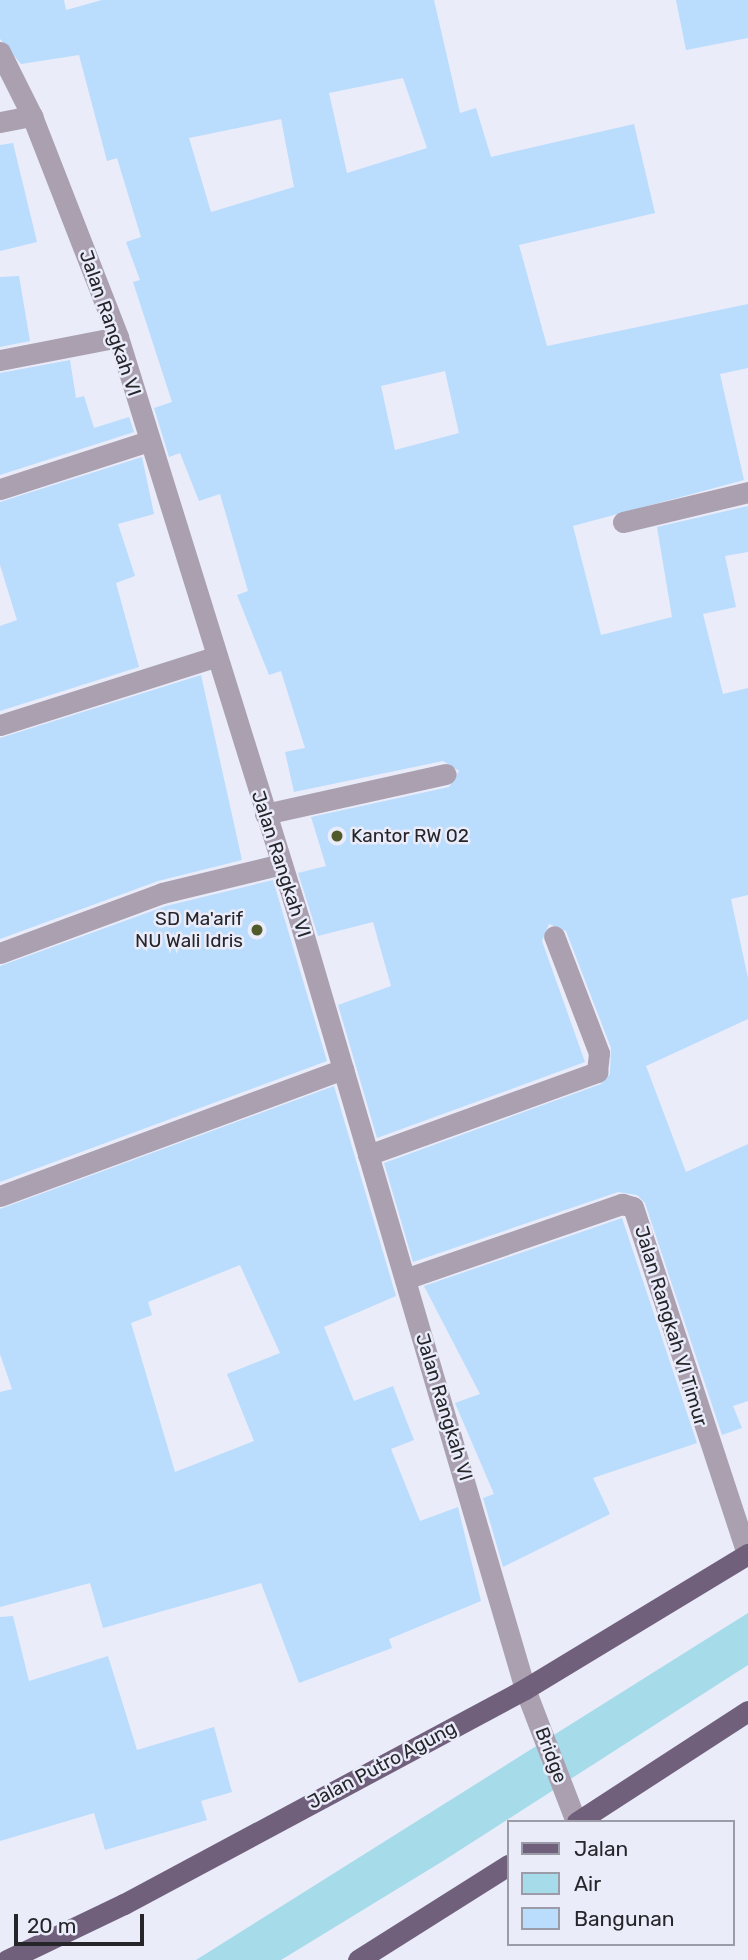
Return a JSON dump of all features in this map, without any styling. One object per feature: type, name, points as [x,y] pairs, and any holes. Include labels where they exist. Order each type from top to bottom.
[{"type":"main road","name":"Jalan Putro Agung","points":[[7,1960],[124,1904],[525,1689],[748,1554]]},
{"type":"main road","points":[[580,1820],[748,1711]]},
{"type":"main road","points":[[358,1960],[506,1866]]},
{"type":"street","name":"Jalan Rangkah VI","points":[[0,52],[32,116],[118,337],[215,657],[282,864],[525,1689]]},
{"type":"street","points":[[0,122],[32,116]]},
{"type":"street","points":[[0,360],[118,337]]},
{"type":"street","points":[[0,489],[149,441]]},
{"type":"street","points":[[623,522],[748,492]]},
{"type":"street","points":[[0,725],[215,657]]},
{"type":"street","points":[[265,814],[446,774]]},
{"type":"street","points":[[0,953],[162,893],[282,864]]},
{"type":"street","points":[[368,1155],[597,1072],[599,1053],[554,936]]},
{"type":"street","points":[[0,1196],[343,1069]]},
{"type":"street","name":"Jalan Rangkah VI Timur","points":[[405,1279],[622,1204],[633,1207],[748,1554]]},
{"type":"street","name":"Bridge","points":[[525,1689],[576,1820]]},
{"type":"water","points":[[748,1613],[748,1665],[443,1861],[281,1960],[196,1960]]},
{"type":"building","points":[[0,0],[64,0],[66,10],[102,0],[434,0],[460,113],[476,108],[491,157],[634,124],[655,213],[519,245],[547,346],[748,304],[748,368],[720,374],[744,480],[573,526],[601,635],[672,617],[657,527],[748,506],[748,552],[725,556],[736,607],[703,614],[723,694],[748,688],[748,895],[731,899],[748,978],[748,1019],[646,1066],[686,1172],[748,1144],[748,1401],[733,1406],[742,1428],[722,1435],[645,1203],[637,1195],[618,1192],[413,1262],[384,1163],[601,1084],[610,1074],[611,1048],[566,931],[549,924],[542,941],[585,1062],[377,1138],[338,1005],[391,986],[373,922],[318,936],[298,873],[326,866],[311,817],[449,787],[459,771],[443,761],[294,792],[285,752],[305,748],[281,671],[269,675],[237,595],[248,591],[220,494],[199,501],[180,453],[169,457],[154,408],[172,402],[133,282],[140,280],[126,242],[141,237],[117,158],[107,161],[79,55],[21,64],[0,39]],"holes":[[[403,78],[427,148],[347,173],[329,93]],[[281,119],[294,187],[211,212],[189,138]],[[445,371],[459,433],[395,450],[381,386]]]},
{"type":"building","points":[[676,0],[748,0],[748,38],[686,50]]},
{"type":"building","points":[[13,143],[37,242],[0,251],[0,145]]},
{"type":"building","points":[[19,276],[30,341],[0,347],[0,277]]},
{"type":"building","points":[[70,360],[76,398],[84,396],[94,428],[129,417],[134,432],[0,475],[0,373]]},
{"type":"building","points":[[142,457],[154,514],[118,524],[135,576],[116,583],[139,667],[0,711],[0,626],[17,620],[0,565],[0,502]]},
{"type":"building","points":[[201,675],[242,860],[158,881],[0,939],[0,738]]},
{"type":"building","points":[[273,880],[327,1061],[0,1182],[0,966],[166,906]]},
{"type":"building","points":[[334,1086],[396,1296],[324,1327],[354,1401],[393,1386],[414,1440],[391,1449],[420,1521],[458,1507],[481,1601],[389,1639],[392,1648],[299,1683],[261,1583],[103,1628],[90,1583],[0,1607],[0,1392],[12,1389],[0,1354],[0,1209]],"holes":[[[240,1265],[280,1353],[227,1374],[254,1441],[175,1472],[131,1323],[152,1315],[148,1302]]]},
{"type":"building","points":[[622,1218],[697,1443],[593,1478],[610,1514],[503,1567],[483,1498],[494,1494],[455,1403],[480,1394],[424,1286]]},
{"type":"building","points":[[13,1616],[29,1681],[108,1656],[137,1750],[214,1727],[232,1792],[201,1801],[207,1820],[105,1850],[94,1813],[0,1841],[0,1617]]},
{"type":"place","name":"Kantor RW 02","points":[[337,836]]},
{"type":"place","name":"SD Ma'arif NU Wali Idris","points":[[257,930]]}]
